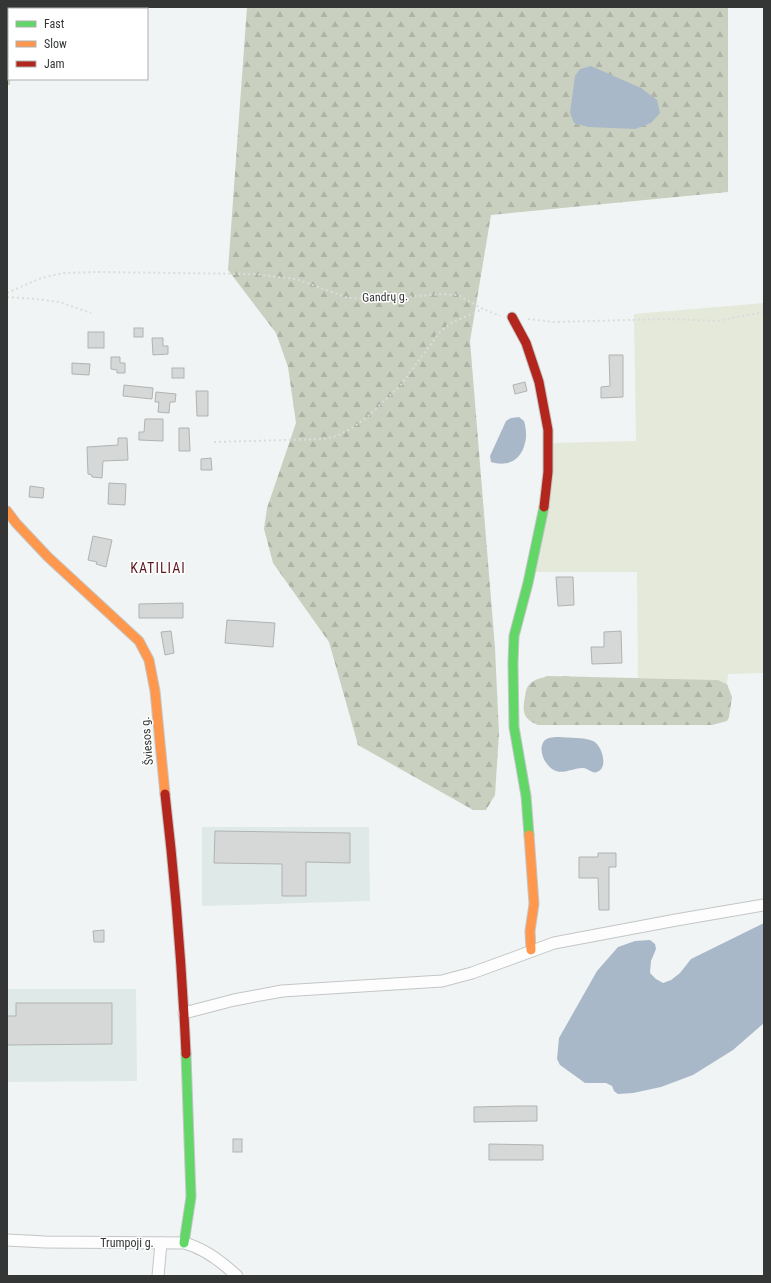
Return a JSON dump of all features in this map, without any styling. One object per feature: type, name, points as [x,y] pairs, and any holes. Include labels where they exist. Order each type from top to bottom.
[{"type":"street","points":[[512,317],[526,343],[539,382],[548,430],[548,472],[543,512],[528,583],[514,636],[513,663],[514,727],[526,796],[534,897],[530,931],[531,950]]},
{"type":"street","name":"Šviesos g.","points":[[7,511],[16,523],[48,557],[139,641],[149,660],[155,691],[161,762],[174,872],[184,1013],[191,1197],[190,1213],[185,1230],[184,1243]]},
{"type":"street","points":[[184,1013],[234,1000],[282,991],[442,981],[472,973],[531,950],[573,938],[764,906]]},
{"type":"street","name":"Trumpoji g.","points":[[7,1240],[44,1242],[184,1243],[193,1245],[206,1252],[237,1276]]},
{"type":"street","points":[[158,1276],[160,1243]]},
{"type":"path","name":"Gandrų g.","points":[[7,293],[41,278],[64,273],[252,274],[296,279],[348,298],[382,299],[441,294],[458,295],[483,309],[500,316],[554,322],[669,319],[717,321],[764,312]]},
{"type":"path","points":[[7,297],[59,302],[91,313]]},
{"type":"path","points":[[214,442],[323,439],[337,436],[366,418],[400,386],[439,333],[451,324],[483,309]]},
{"type":"shaded area","points":[[764,303],[764,673],[728,674],[727,684],[718,680],[638,678],[637,572],[536,572],[551,443],[636,441],[634,314]]},
{"type":"shaded area","points":[[202,827],[369,827],[370,901],[202,906]]},
{"type":"shaded area","points":[[7,989],[136,989],[137,1081],[7,1082]]},
{"type":"green space","points":[[7,7],[17,7],[8,8],[8,80],[10,80],[10,85],[7,85]]},
{"type":"green space","points":[[247,7],[728,7],[728,192],[491,215],[470,341],[495,648],[499,734],[495,795],[486,810],[473,810],[358,745],[329,642],[273,563],[264,529],[267,508],[296,423],[288,367],[276,333],[228,270]]},
{"type":"green space","points":[[548,676],[718,680],[727,684],[732,697],[729,717],[727,721],[712,725],[538,725],[529,720],[525,714],[524,706],[526,691],[528,686],[533,682]]},
{"type":"water","points":[[591,66],[641,88],[657,100],[660,113],[651,123],[635,129],[588,127],[574,123],[570,113],[575,76],[580,69]]},
{"type":"water","points":[[519,417],[524,421],[526,432],[525,443],[520,454],[517,458],[508,463],[502,464],[491,462],[490,456],[506,421],[511,418]]},
{"type":"water","points":[[559,737],[585,739],[596,743],[603,756],[603,766],[601,770],[592,772],[587,769],[580,768],[559,772],[552,769],[543,758],[542,744],[545,740]]},
{"type":"water","points":[[764,923],[764,1023],[733,1050],[693,1075],[661,1087],[633,1093],[618,1094],[614,1091],[612,1086],[606,1083],[585,1083],[560,1065],[557,1059],[559,1038],[597,971],[618,947],[635,941],[650,940],[655,944],[656,949],[651,961],[650,973],[663,983],[671,980],[680,973],[691,959]]},
{"type":"building","points":[[134,328],[143,328],[143,337],[134,337]]},
{"type":"building","points":[[88,332],[104,332],[104,348],[88,348]]},
{"type":"building","points":[[152,338],[163,338],[163,346],[168,346],[168,354],[153,355]]},
{"type":"building","points":[[609,355],[623,355],[623,397],[601,398],[601,387],[610,386]]},
{"type":"building","points":[[111,357],[120,357],[120,363],[125,363],[125,373],[117,373],[117,370],[111,369]]},
{"type":"building","points":[[72,363],[90,364],[89,375],[72,374]]},
{"type":"building","points":[[172,368],[184,368],[184,378],[172,378]]},
{"type":"building","points":[[525,382],[527,391],[515,394],[513,385]]},
{"type":"building","points":[[124,385],[153,388],[152,399],[123,396]]},
{"type":"building","points":[[196,391],[208,391],[208,416],[197,416]]},
{"type":"building","points":[[156,392],[176,394],[175,402],[170,402],[169,413],[158,412],[159,402],[155,402]]},
{"type":"building","points":[[145,419],[163,419],[163,441],[139,440],[139,432],[144,432]]},
{"type":"building","points":[[179,428],[189,428],[190,451],[179,451]]},
{"type":"building","points":[[118,438],[127,438],[128,460],[103,461],[102,478],[92,477],[92,475],[88,474],[87,447],[118,445]]},
{"type":"building","points":[[211,458],[212,470],[201,470],[201,459]]},
{"type":"building","points":[[109,483],[126,484],[125,505],[108,504]]},
{"type":"building","points":[[30,486],[44,488],[43,498],[29,497]]},
{"type":"building","points":[[93,536],[112,540],[106,567],[96,564],[97,562],[88,560]]},
{"type":"building","points":[[556,577],[573,577],[574,605],[558,606]]},
{"type":"building","points":[[183,603],[183,618],[139,618],[139,604]]},
{"type":"building","points":[[227,620],[275,623],[273,647],[225,643]]},
{"type":"building","points":[[171,631],[174,653],[165,655],[161,632]]},
{"type":"building","points":[[621,631],[622,663],[592,664],[591,647],[604,647],[604,632]]},
{"type":"building","points":[[215,831],[350,833],[350,863],[306,862],[306,896],[282,896],[282,864],[214,863]]},
{"type":"building","points":[[598,853],[616,853],[616,867],[609,867],[609,910],[599,910],[598,878],[579,878],[579,857],[598,857]]},
{"type":"building","points":[[104,930],[104,942],[94,942],[93,931]]},
{"type":"building","points":[[16,1003],[112,1003],[112,1044],[7,1045],[7,1016],[16,1016]]},
{"type":"building","points":[[537,1106],[537,1121],[474,1122],[474,1107]]},
{"type":"building","points":[[233,1139],[242,1139],[242,1152],[233,1152]]},
{"type":"building","points":[[489,1144],[543,1145],[543,1160],[489,1160]]},
{"type":"traffic: fast","points":[[529,835],[526,796],[514,727],[514,636],[528,583],[544,507]]},
{"type":"traffic: fast","points":[[184,1243],[191,1197],[186,1054]]},
{"type":"traffic: slow","points":[[7,511],[16,523],[48,557],[139,641],[149,660],[155,691],[165,794]]},
{"type":"traffic: slow","points":[[529,835],[534,904],[530,931],[531,950]]},
{"type":"traffic: jam","points":[[512,317],[526,343],[539,382],[548,430],[548,472],[544,507]]},
{"type":"traffic: jam","points":[[165,794],[178,924],[186,1054]]},
{"type":"district","name":"KATILIAI","points":[[158,568]]}]
